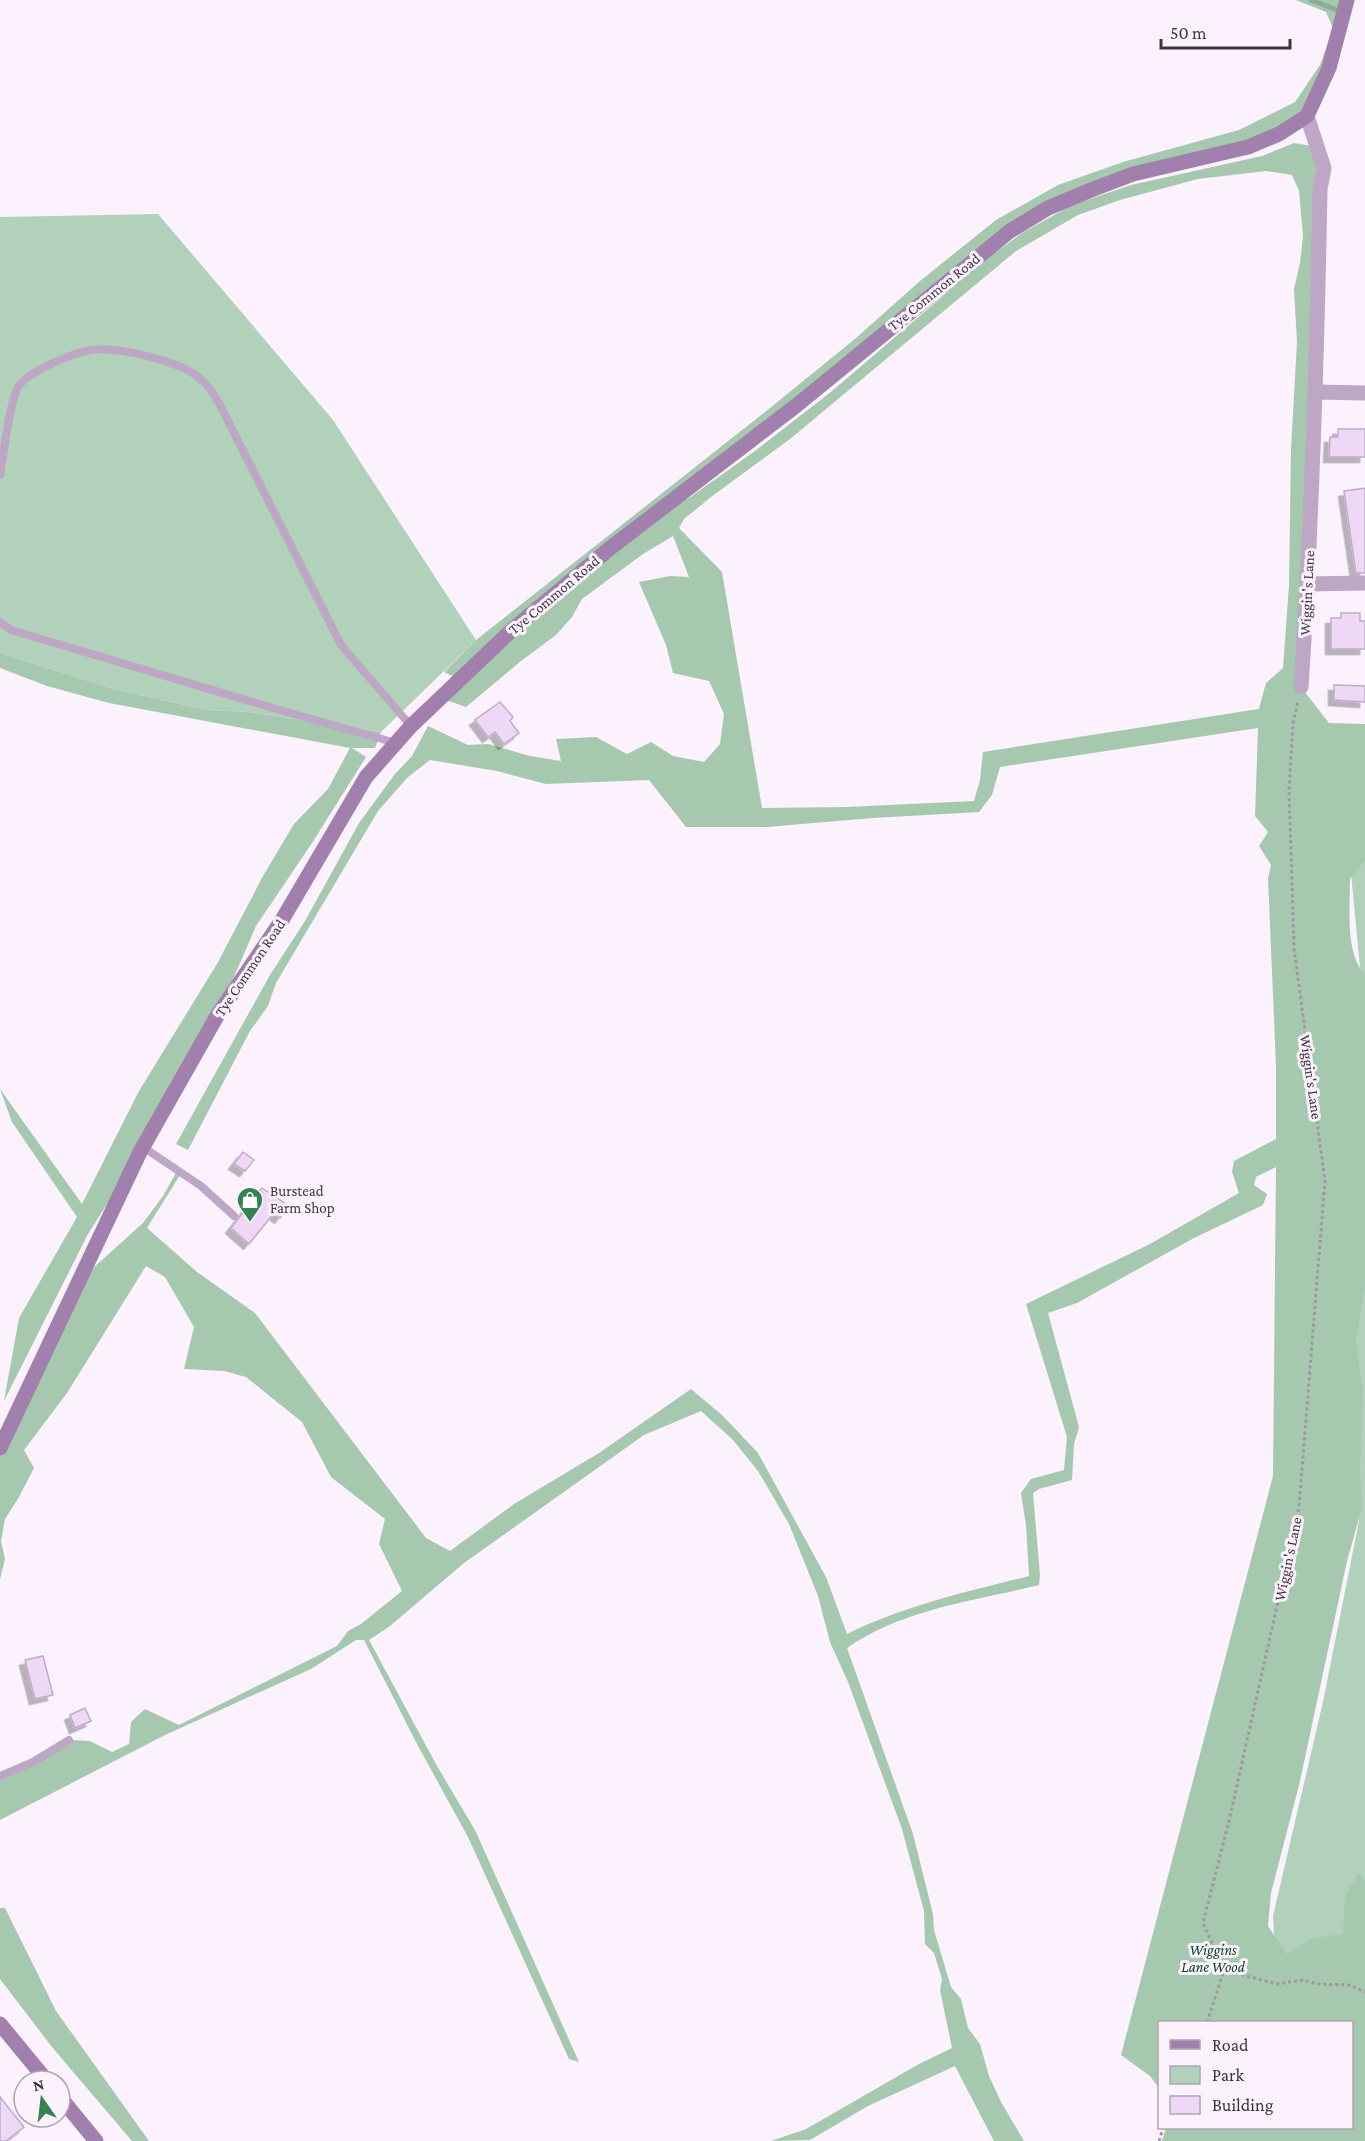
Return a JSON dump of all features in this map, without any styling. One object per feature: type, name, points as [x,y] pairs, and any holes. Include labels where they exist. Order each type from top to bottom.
[{"type":"street","points":[[1307,116],[1329,68],[1347,0]]},
{"type":"street","name":"Wiggin's Lane","points":[[1301,687],[1316,392],[1320,189],[1324,168],[1307,116]]},
{"type":"street","name":"Tye Common Road","points":[[0,1448],[5,1427],[143,1147],[217,1016],[282,920],[366,777],[411,726],[513,629],[609,549],[797,405],[1010,231],[1048,208],[1091,190],[1133,174],[1248,147],[1279,134],[1307,116]]},
{"type":"street","points":[[1316,392],[1365,393]]},
{"type":"street","points":[[1308,584],[1365,583]]},
{"type":"street","points":[[0,2024],[37,2069]]},
{"type":"street","points":[[72,2112],[96,2141]]},
{"type":"lane","points":[[0,475],[18,387],[32,374],[52,363],[93,349],[117,351],[179,367],[196,376],[211,389],[220,405],[341,645],[411,726]]},
{"type":"lane","points":[[0,622],[11,630],[396,743]]},
{"type":"lane","points":[[143,1147],[201,1186],[234,1216]]},
{"type":"lane","points":[[0,1776],[33,1762],[69,1740]]},
{"type":"path","name":"Wiggin's Lane","points":[[1224,1970],[1203,1923],[1267,1654],[1299,1507],[1325,1181],[1294,948],[1289,789],[1293,724],[1301,687]]},
{"type":"path","points":[[1207,2021],[1224,1970],[1277,1984],[1303,1980],[1317,1984],[1349,1985],[1365,1992]]},
{"type":"green space","name":"Wiggins Lane Wood","points":[[1296,0],[1347,0],[1307,116],[1279,134],[1133,174],[1048,208],[662,510],[689,498],[755,451],[832,391],[984,261],[1022,233],[1072,205],[1131,185],[1262,156],[1294,143],[1317,147],[1301,687],[1329,723],[1365,724],[1365,860],[1350,879],[1349,916],[1354,955],[1365,974],[1365,1285],[1356,1341],[1363,1391],[1360,1469],[1362,1508],[1347,1561],[1300,1781],[1271,1893],[1268,1926],[1287,1954],[1313,1938],[1343,1934],[1345,1896],[1359,1873],[1365,1882],[1365,2141],[1162,2141],[1166,2129],[1353,2129],[1353,2021],[1158,2021],[1158,2087],[1150,2076],[1121,2055],[1273,1476],[1276,1167],[1256,1177],[1254,1185],[1267,1194],[1263,1205],[1194,1238],[1077,1303],[1048,1313],[1079,1427],[1074,1444],[1072,1480],[1039,1489],[1033,1493],[1039,1585],[915,1615],[868,1635],[847,1648],[913,1834],[933,1914],[934,1930],[951,1987],[961,1999],[968,2028],[980,2044],[989,2076],[1001,2102],[1024,2141],[994,2141],[955,2066],[868,2106],[810,2140],[771,2141],[806,2129],[919,2064],[952,2048],[940,1990],[942,1979],[934,1953],[925,1944],[924,1911],[902,1829],[848,1682],[830,1642],[818,1596],[789,1524],[758,1471],[733,1440],[701,1411],[644,1435],[464,1563],[390,1626],[369,1640],[437,1766],[475,1830],[579,2062],[569,2059],[468,1837],[364,1640],[356,1640],[311,1669],[165,1735],[0,1820],[0,1776],[69,1740],[90,1741],[112,1752],[129,1744],[131,1722],[145,1709],[179,1725],[337,1646],[348,1631],[361,1624],[402,1591],[379,1544],[385,1519],[331,1477],[302,1422],[246,1377],[224,1371],[184,1369],[194,1327],[165,1277],[146,1266],[67,1393],[24,1450],[34,1468],[5,1519],[1,1541],[5,1559],[0,1579],[0,1448],[92,1269],[143,1223],[163,1196],[177,1171],[180,1175],[147,1228],[197,1272],[255,1313],[426,1538],[450,1551],[514,1504],[599,1453],[691,1389],[723,1416],[758,1453],[826,1577],[847,1634],[914,1607],[1029,1576],[1026,1525],[1021,1493],[1031,1479],[1064,1470],[1067,1437],[1026,1304],[1150,1244],[1239,1193],[1232,1172],[1234,1161],[1276,1139],[1276,1066],[1268,878],[1271,865],[1259,846],[1268,832],[1255,816],[1258,728],[1000,767],[992,795],[979,812],[767,827],[686,827],[649,780],[546,784],[497,771],[430,760],[407,778],[378,811],[276,983],[268,1006],[250,1031],[188,1150],[176,1144],[270,975],[305,921],[359,823],[395,774],[412,756],[428,726],[468,745],[488,744],[530,756],[561,761],[556,739],[596,737],[627,754],[651,742],[673,756],[704,762],[720,744],[724,714],[709,681],[673,673],[666,645],[639,582],[670,576],[689,577],[673,536],[643,554],[582,599],[572,617],[556,635],[466,707],[440,698],[459,679],[444,672],[476,640],[770,408],[996,220],[1058,185],[1123,162],[1239,130],[1295,102],[1320,65],[1333,28],[1326,12]],"holes":[[[1266,171],[1292,175],[1299,191],[1303,236],[1294,289],[1297,342],[1291,449],[1289,585],[1283,668],[1266,683],[1259,709],[983,752],[980,780],[974,801],[847,807],[762,808],[722,572],[679,528],[684,519],[790,439],[1016,251],[1078,215],[1120,200],[1198,179]]]},
{"type":"green space","points":[[158,214],[333,420],[476,640],[381,732],[249,712],[207,710],[114,689],[0,653],[0,217]]},
{"type":"green space","points":[[0,653],[114,689],[207,710],[249,712],[381,732],[375,748],[352,748],[366,757],[256,926],[217,1016],[140,1152],[88,1234],[4,1401],[19,1318],[77,1217],[12,1122],[0,1089],[82,1204],[139,1091],[217,964],[263,876],[294,824],[328,789],[350,748],[109,703],[47,686],[0,668]]},
{"type":"green space","points":[[1365,724],[1365,1021],[1349,852]]},
{"type":"green space","points":[[1365,1106],[1365,2141],[1205,2141],[1210,2129],[1353,2129],[1353,2021],[1275,1949],[1273,1916],[1323,1702],[1359,1521],[1352,1381]]},
{"type":"green space","points":[[0,1908],[5,1908],[56,2011],[149,2141],[132,2141],[52,2047],[0,1979]]},
{"type":"building","points":[[1338,429],[1365,429],[1365,457],[1329,457],[1330,437],[1338,437]]},
{"type":"building","points":[[1365,488],[1365,573],[1356,573],[1344,491]]},
{"type":"building","points":[[1341,613],[1360,613],[1360,621],[1365,621],[1365,649],[1331,649],[1331,618],[1341,618]]},
{"type":"building","points":[[1334,685],[1365,686],[1365,702],[1334,700]]},
{"type":"building","points":[[500,702],[513,717],[510,721],[519,733],[504,744],[495,732],[488,737],[475,720]]},
{"type":"building","points":[[243,1152],[254,1160],[245,1171],[234,1164]]},
{"type":"building","points":[[262,1188],[289,1206],[280,1218],[274,1213],[249,1244],[231,1228]]},
{"type":"building","points":[[43,1656],[53,1695],[35,1699],[25,1660]]},
{"type":"building","points":[[85,1708],[91,1721],[75,1728],[70,1715]]},
{"type":"building","points":[[0,2097],[12,2112],[12,2129],[21,2129],[6,2141],[0,2141]]},
{"type":"waterway","points":[[1311,0],[1342,12]]},
{"type":"place","name":"Burstead Farm Shop","points":[[250,1223]]}]
